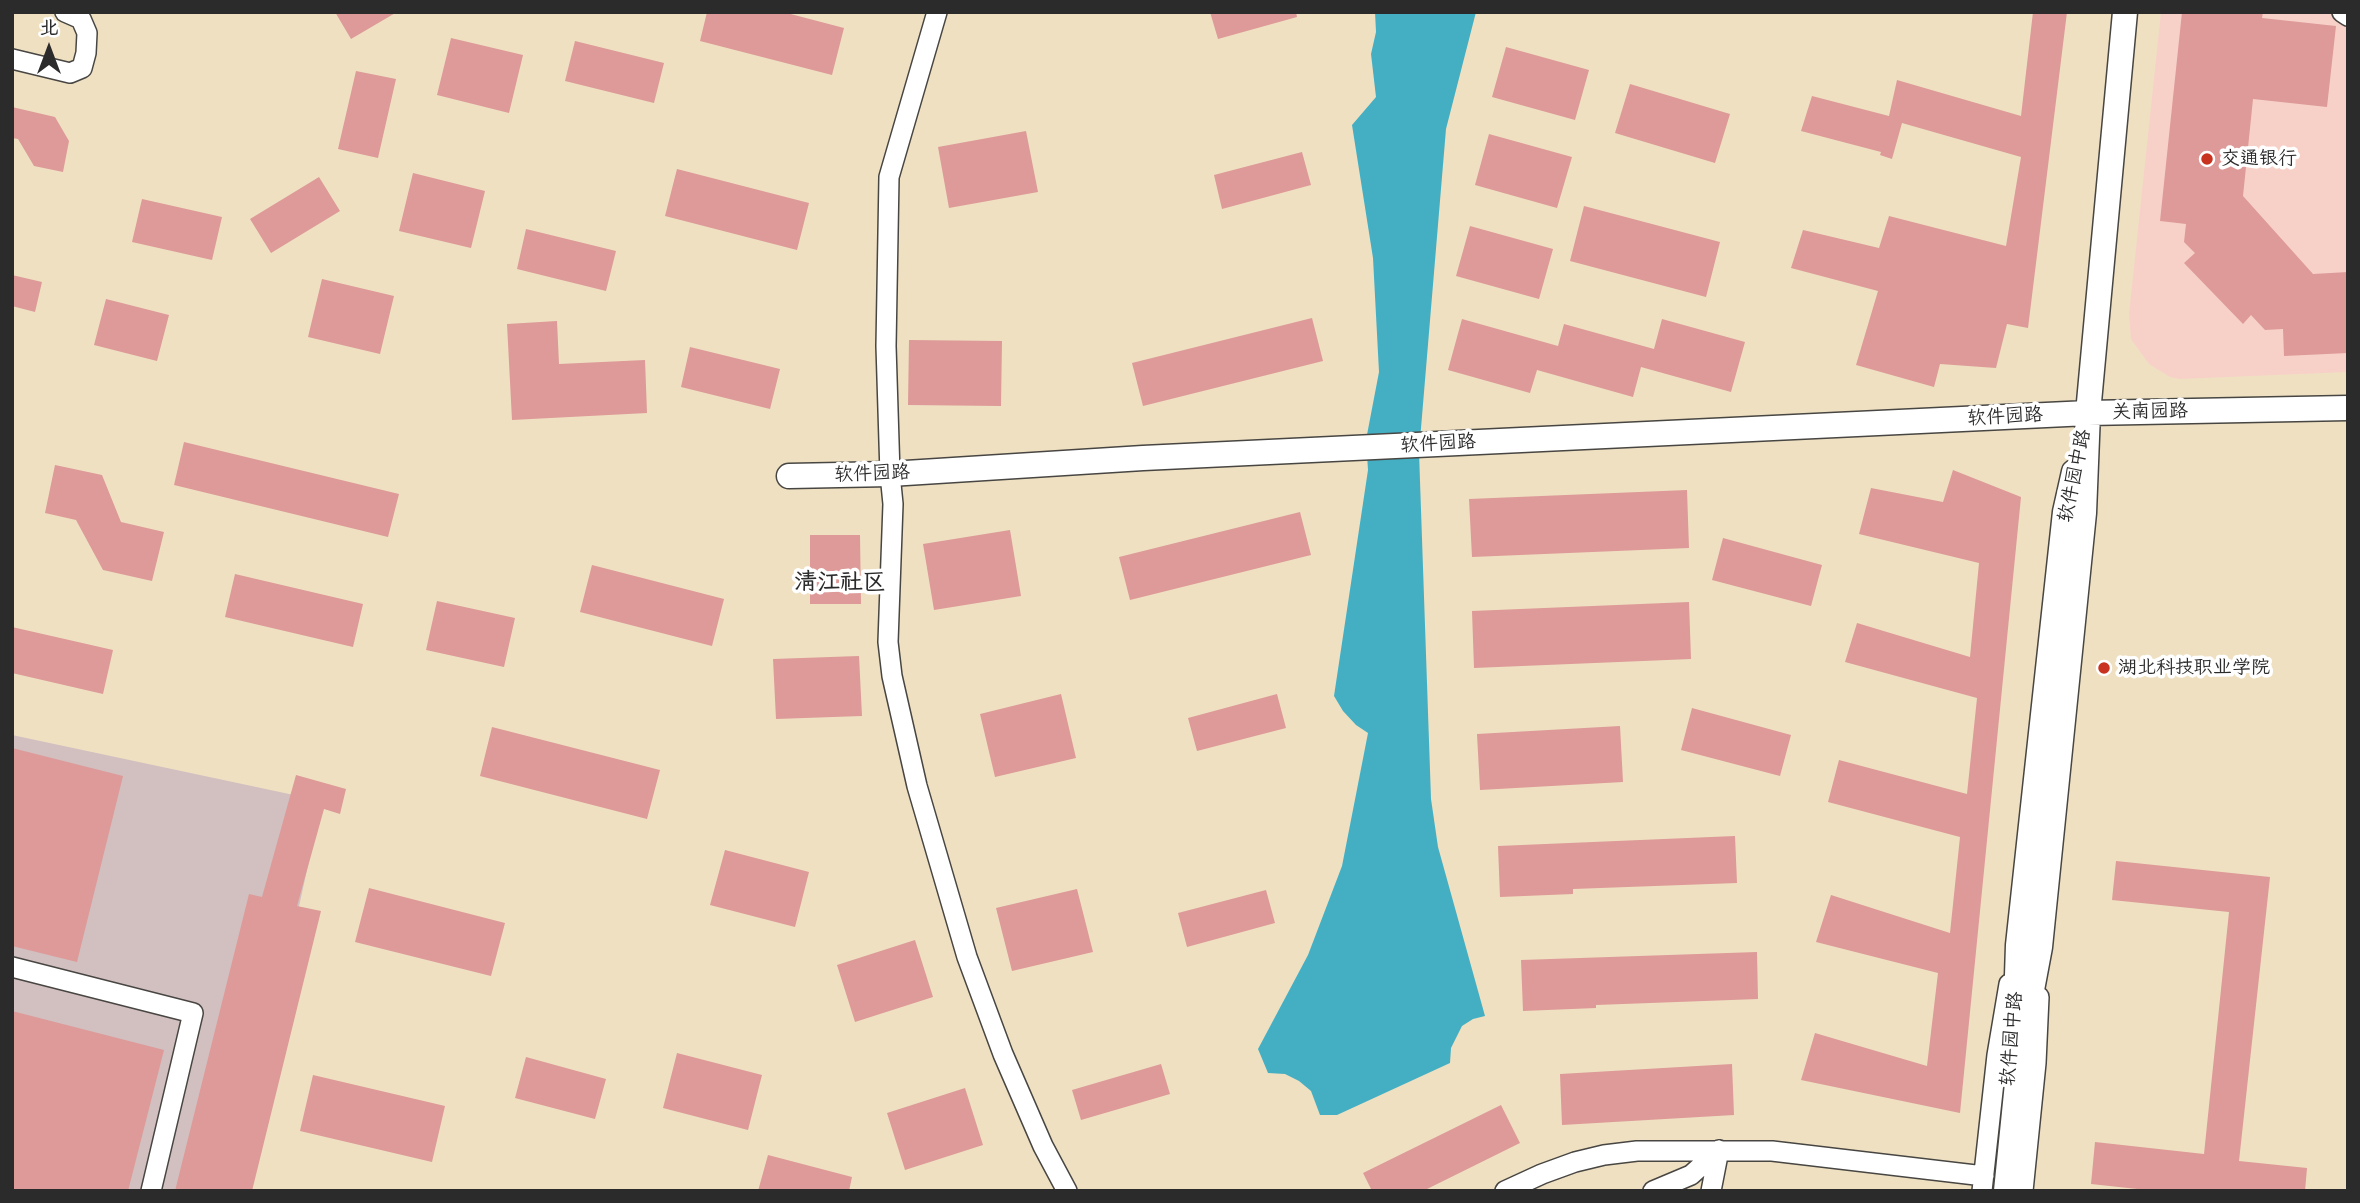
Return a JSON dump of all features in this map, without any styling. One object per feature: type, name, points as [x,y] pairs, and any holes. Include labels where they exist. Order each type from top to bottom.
[{"type":"main road","name":"软件园中路","points":[[2006,1191],[2017,1003],[2029,946],[2065,512],[2088,413],[2125,12]]},
{"type":"main road","name":"关南园路","points":[[2088,413],[2162,402],[2348,393]]},
{"type":"main road","name":"关南园路","points":[[2088,413],[2348,408]]},
{"type":"main road","name":"软件园路","points":[[789,477],[2088,413]]},
{"type":"main road","name":"软件园中路","points":[[1987,1186],[2015,1053]]},
{"type":"street","points":[[12,59],[70,73],[82,68],[87,33],[81,19],[65,12]]},
{"type":"street","points":[[937,12],[889,177],[886,346],[893,505],[888,642],[892,676],[917,786],[967,957],[994,1030],[1038,1134],[1067,1191]]},
{"type":"street","points":[[2342,12],[2348,16]]},
{"type":"street","points":[[1505,1191],[1542,1174],[1604,1155],[1637,1151],[1719,1150],[1772,1151],[1987,1186],[1997,1055],[2005,1002],[2029,946]]},
{"type":"street","points":[[2023,1191],[2036,1063],[2029,946]]},
{"type":"street","points":[[12,967],[193,1013],[151,1191]]},
{"type":"street","points":[[1653,1191],[1691,1175],[1719,1150]]},
{"type":"street","points":[[1711,1191],[1719,1150]]},
{"type":"shaded area","points":[[2161,12],[2348,12],[2348,372],[2180,379],[2170,377],[2149,364],[2131,339],[2129,314]]},
{"type":"shaded area","points":[[12,735],[322,801],[237,1191],[12,1191]]},
{"type":"water","points":[[1375,12],[1476,12],[1446,129],[1419,452],[1431,799],[1438,847],[1485,1016],[1462,1026],[1451,1048],[1450,1063],[1337,1115],[1320,1115],[1311,1091],[1285,1074],[1268,1073],[1258,1049],[1308,955],[1342,866],[1368,733],[1343,711],[1334,696],[1368,470],[1366,440],[1379,372],[1373,258],[1352,125],[1376,97],[1371,54],[1376,32]]},
{"type":"building","points":[[335,12],[397,12],[351,39]]},
{"type":"building","points":[[707,12],[783,12],[844,28],[832,75],[700,41]]},
{"type":"building","points":[[1210,12],[1296,12],[1297,17],[1218,39]]},
{"type":"building","points":[[2033,12],[2067,12],[2028,328],[2007,324],[1996,368],[1940,364],[1934,387],[1856,365],[1878,291],[1791,268],[1803,230],[1879,248],[1889,216],[2006,246],[2021,157],[1902,123],[1892,159],[1880,155],[1881,152],[1801,131],[1812,96],[1889,116],[1897,80],[2021,116]]},
{"type":"building","name":"交通银行","points":[[2182,12],[2263,12],[2262,18],[2336,26],[2327,107],[2253,99],[2243,196],[2313,274],[2348,272],[2348,353],[2284,356],[2283,329],[2265,330],[2251,315],[2243,324],[2184,263],[2195,253],[2184,242],[2186,224],[2160,221]]},
{"type":"building","points":[[451,38],[523,55],[509,113],[437,95]]},
{"type":"building","points":[[575,41],[664,63],[654,103],[565,81]]},
{"type":"building","points":[[1506,47],[1589,70],[1575,120],[1492,97]]},
{"type":"building","points":[[356,71],[396,79],[378,158],[338,149]]},
{"type":"building","points":[[1630,84],[1730,114],[1715,163],[1615,133]]},
{"type":"building","points":[[12,107],[55,117],[69,141],[63,172],[34,166],[18,139],[12,138]]},
{"type":"building","points":[[1026,131],[1038,192],[949,208],[938,147]]},
{"type":"building","points":[[1489,134],[1572,157],[1557,208],[1475,185]]},
{"type":"building","points":[[1302,152],[1311,185],[1222,209],[1214,175]]},
{"type":"building","points":[[677,169],[809,203],[797,250],[665,216]]},
{"type":"building","points":[[413,173],[485,191],[471,248],[399,231]]},
{"type":"building","points":[[319,177],[340,211],[271,253],[250,219]]},
{"type":"building","points":[[142,199],[222,217],[212,260],[132,242]]},
{"type":"building","points":[[1584,206],[1720,242],[1706,297],[1570,261]]},
{"type":"building","points":[[1470,226],[1553,249],[1539,299],[1456,276]]},
{"type":"building","points":[[526,229],[616,251],[606,291],[517,269]]},
{"type":"building","points":[[12,275],[42,282],[35,312],[12,306]]},
{"type":"building","points":[[322,279],[394,296],[380,354],[308,337]]},
{"type":"building","points":[[106,299],[169,315],[157,361],[94,345]]},
{"type":"building","points":[[1312,318],[1323,361],[1143,406],[1132,363]]},
{"type":"building","points":[[1462,319],[1558,346],[1564,324],[1654,349],[1662,319],[1745,342],[1731,392],[1641,367],[1633,397],[1537,370],[1530,393],[1448,370]]},
{"type":"building","points":[[557,321],[559,364],[645,360],[647,413],[512,420],[507,324]]},
{"type":"building","points":[[909,340],[1002,341],[1001,406],[908,405]]},
{"type":"building","points":[[690,347],[780,369],[770,409],[681,387]]},
{"type":"building","points":[[184,442],[399,494],[388,537],[174,485]]},
{"type":"building","points":[[55,465],[102,475],[121,522],[164,532],[152,581],[103,570],[76,520],[45,513]]},
{"type":"building","points":[[1953,470],[2021,497],[1960,1113],[1801,1080],[1815,1033],[1927,1066],[1938,973],[1816,942],[1831,895],[1950,933],[1960,837],[1828,802],[1839,760],[1967,794],[1977,698],[1845,662],[1857,623],[1970,657],[1979,563],[1859,534],[1871,488],[1943,502]]},
{"type":"building","points":[[1687,490],[1689,548],[1472,557],[1469,499]]},
{"type":"building","points":[[1300,512],[1311,555],[1130,600],[1119,557]]},
{"type":"building","points":[[1010,530],[1021,596],[934,610],[923,544]]},
{"type":"building","points":[[810,535],[860,535],[861,604],[810,604]]},
{"type":"building","points":[[1723,538],[1822,565],[1811,606],[1712,580]]},
{"type":"building","points":[[592,565],[724,599],[712,646],[580,612]]},
{"type":"building","points":[[235,574],[363,604],[353,647],[225,617]]},
{"type":"building","points":[[437,601],[515,618],[504,667],[426,650]]},
{"type":"building","points":[[1689,602],[1691,659],[1474,668],[1472,611]]},
{"type":"building","points":[[12,627],[113,650],[103,694],[12,673]]},
{"type":"building","points":[[859,656],[862,716],[776,719],[773,659]]},
{"type":"building","points":[[1061,694],[1076,758],[995,777],[980,714]]},
{"type":"building","points":[[1277,694],[1286,728],[1197,751],[1188,718]]},
{"type":"building","points":[[1692,708],[1791,735],[1780,776],[1681,750]]},
{"type":"building","points":[[1620,726],[1623,782],[1480,790],[1477,734]]},
{"type":"building","points":[[492,727],[660,770],[647,819],[480,776]]},
{"type":"building","points":[[12,748],[123,776],[77,962],[12,946]]},
{"type":"building","points":[[296,775],[346,789],[340,814],[324,809],[297,906],[321,911],[252,1191],[175,1191],[249,894],[262,897]]},
{"type":"building","points":[[1735,836],[1737,883],[1573,889],[1573,894],[1500,897],[1498,846]]},
{"type":"building","points":[[725,850],[809,872],[795,927],[710,905]]},
{"type":"building","points":[[2116,861],[2270,877],[2239,1161],[2307,1168],[2305,1191],[2156,1191],[2091,1184],[2095,1142],[2204,1154],[2229,912],[2112,900]]},
{"type":"building","points":[[369,888],[505,923],[491,976],[355,942]]},
{"type":"building","points":[[1077,889],[1093,952],[1012,971],[996,908]]},
{"type":"building","points":[[1266,890],[1275,923],[1187,947],[1178,913]]},
{"type":"building","points":[[915,940],[933,997],[855,1022],[837,965]]},
{"type":"building","points":[[1757,952],[1758,999],[1596,1005],[1596,1008],[1523,1011],[1521,960]]},
{"type":"building","points":[[12,1011],[164,1050],[128,1191],[12,1191]]},
{"type":"building","points":[[677,1053],[762,1075],[748,1130],[663,1108]]},
{"type":"building","points":[[526,1057],[606,1079],[595,1119],[515,1098]]},
{"type":"building","points":[[1161,1064],[1170,1094],[1081,1120],[1072,1090]]},
{"type":"building","points":[[1732,1064],[1734,1115],[1562,1125],[1560,1074]]},
{"type":"building","points":[[313,1075],[445,1106],[432,1162],[300,1131]]},
{"type":"building","points":[[965,1088],[983,1145],[905,1170],[887,1113]]},
{"type":"building","points":[[1501,1105],[1520,1143],[1423,1191],[1372,1191],[1363,1173]]},
{"type":"building","points":[[768,1155],[852,1177],[849,1191],[758,1191]]},
{"type":"place","name":"交通银行","points":[[2207,159]]},
{"type":"place","name":"湖北科技职业学院","points":[[2104,668]]},
{"type":"district","name":"清江社区","points":[[840,583]]}]
